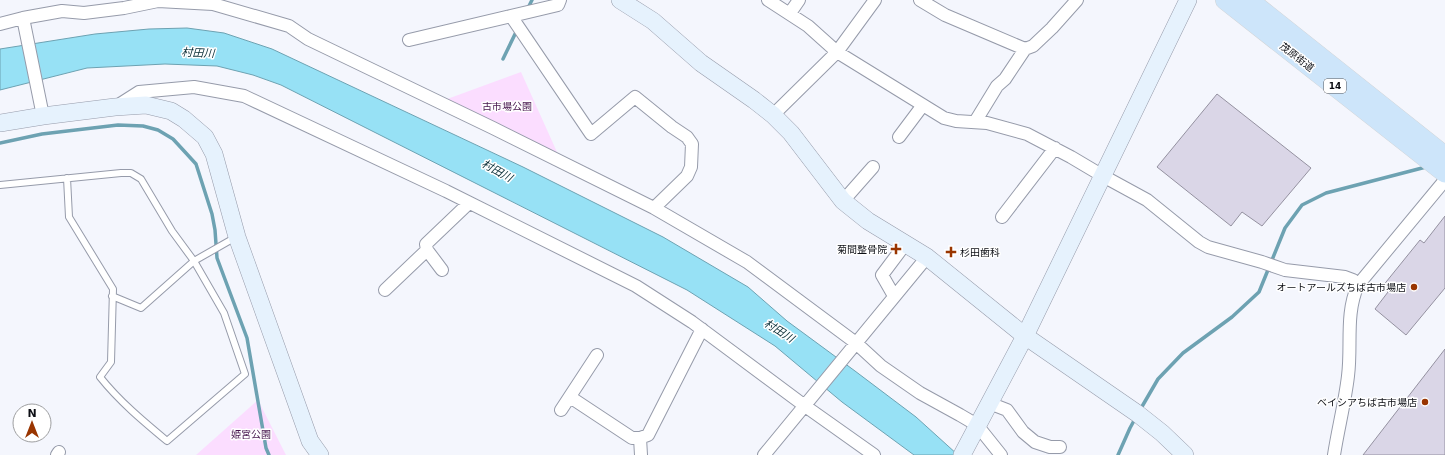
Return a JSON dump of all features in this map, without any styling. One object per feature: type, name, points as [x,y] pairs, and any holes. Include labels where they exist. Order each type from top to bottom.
[{"type":"main road","name":"茂原街道","points":[[1225,0],[1445,173]]},
{"type":"main road","name":"茂原街道","points":[[1249,0],[1445,156]]},
{"type":"street","points":[[409,40],[558,5],[560,0]]},
{"type":"street","points":[[768,0],[808,26],[837,52],[944,118],[956,121],[987,123],[1028,134],[1147,200],[1198,242],[1208,247],[1285,270],[1345,277],[1353,280],[1358,285]]},
{"type":"street","points":[[790,13],[799,0]]},
{"type":"street","points":[[774,115],[837,52],[875,0]]},
{"type":"street","points":[[920,0],[945,15],[1025,49]]},
{"type":"street","points":[[975,122],[997,86],[1005,79],[1025,49],[1033,46],[1077,0]]},
{"type":"street","points":[[962,455],[1025,336],[1188,0]]},
{"type":"street","points":[[0,24],[63,5],[84,13],[124,8],[158,1],[215,2],[289,26],[308,39],[506,134],[654,208],[747,262],[856,343],[881,366],[920,393],[977,425],[1001,455]]},
{"type":"street","points":[[628,2],[653,21],[701,63],[774,115],[791,133],[843,201],[868,221],[927,257],[1025,336],[1138,414],[1162,433],[1185,455]]},
{"type":"street","points":[[511,16],[591,134],[635,97],[672,128],[687,137],[692,144],[691,167],[687,176],[654,208]]},
{"type":"street","points":[[23,18],[43,116]]},
{"type":"street","points":[[115,107],[139,92],[194,87],[244,96],[469,203],[636,286],[702,329],[805,406],[874,455]]},
{"type":"street","points":[[0,123],[115,107],[146,105],[171,111],[184,119],[204,137],[214,154],[237,237],[310,441],[320,455]]},
{"type":"street","points":[[899,137],[923,105]]},
{"type":"street","points":[[1002,217],[1055,148]]},
{"type":"street","points":[[843,201],[873,167]]},
{"type":"street","points":[[1334,455],[1348,376],[1350,308],[1352,297],[1358,285],[1445,180]]},
{"type":"street","points":[[442,270],[427,250],[426,244],[469,203]]},
{"type":"street","points":[[894,296],[882,275],[906,243]]},
{"type":"street","points":[[385,290],[427,250]]},
{"type":"street","points":[[764,455],[927,257]]},
{"type":"street","points":[[570,397],[632,438],[640,438],[648,435],[702,329]]},
{"type":"street","points":[[561,410],[597,355]]},
{"type":"street","points":[[989,403],[1007,410],[1024,432],[1035,442],[1050,447],[1060,447]]},
{"type":"street","points":[[640,438],[641,455]]},
{"type":"lane","points":[[0,185],[67,178],[121,173],[131,173],[141,179],[172,231],[194,261],[224,314],[245,374],[167,441],[141,420],[120,400],[100,377],[111,362],[113,289],[69,217],[67,178]]},
{"type":"lane","points":[[112,296],[141,308],[194,261],[237,237]]},
{"type":"green space","name":"古市場公園","points":[[521,72],[561,161],[439,102]]},
{"type":"green space","name":"姫宮公園","points":[[258,400],[286,455],[196,455]]},
{"type":"water","name":"村田川","points":[[187,28],[224,33],[272,49],[523,167],[663,237],[748,287],[787,321],[916,417],[958,455],[914,455],[842,402],[775,346],[687,290],[281,85],[253,75],[217,66],[165,64],[87,68],[0,90],[0,49],[95,34],[149,29]]},
{"type":"building","points":[[1217,94],[1311,168],[1262,226],[1242,212],[1231,226],[1157,167]]},
{"type":"building","name":"オートアールズちば古市場店","points":[[1445,216],[1445,288],[1406,335],[1375,309],[1388,292],[1382,287],[1420,240],[1424,243]]},
{"type":"building","name":"ベイシアちば古市場店","points":[[1445,349],[1445,455],[1363,455]]},
{"type":"waterway","points":[[527,10],[532,0]]},
{"type":"waterway","points":[[503,59],[517,30]]},
{"type":"waterway","points":[[0,143],[42,134],[118,125],[143,126],[158,130],[173,139],[196,164],[212,214],[217,258],[247,338],[266,448],[269,455]]},
{"type":"waterway","points":[[1140,410],[1158,379],[1183,353],[1232,317],[1259,292],[1285,228],[1302,205],[1326,193],[1426,167]]},
{"type":"waterway","points":[[1118,455],[1136,417]]},
{"type":"place","name":"菊間整骨院","points":[[896,249]]},
{"type":"place","name":"杉田歯科","points":[[951,252]]},
{"type":"place","name":"オートアールズちば古市場店","points":[[1414,287]]},
{"type":"place","name":"ベイシアちば古市場店","points":[[1425,402]]}]
